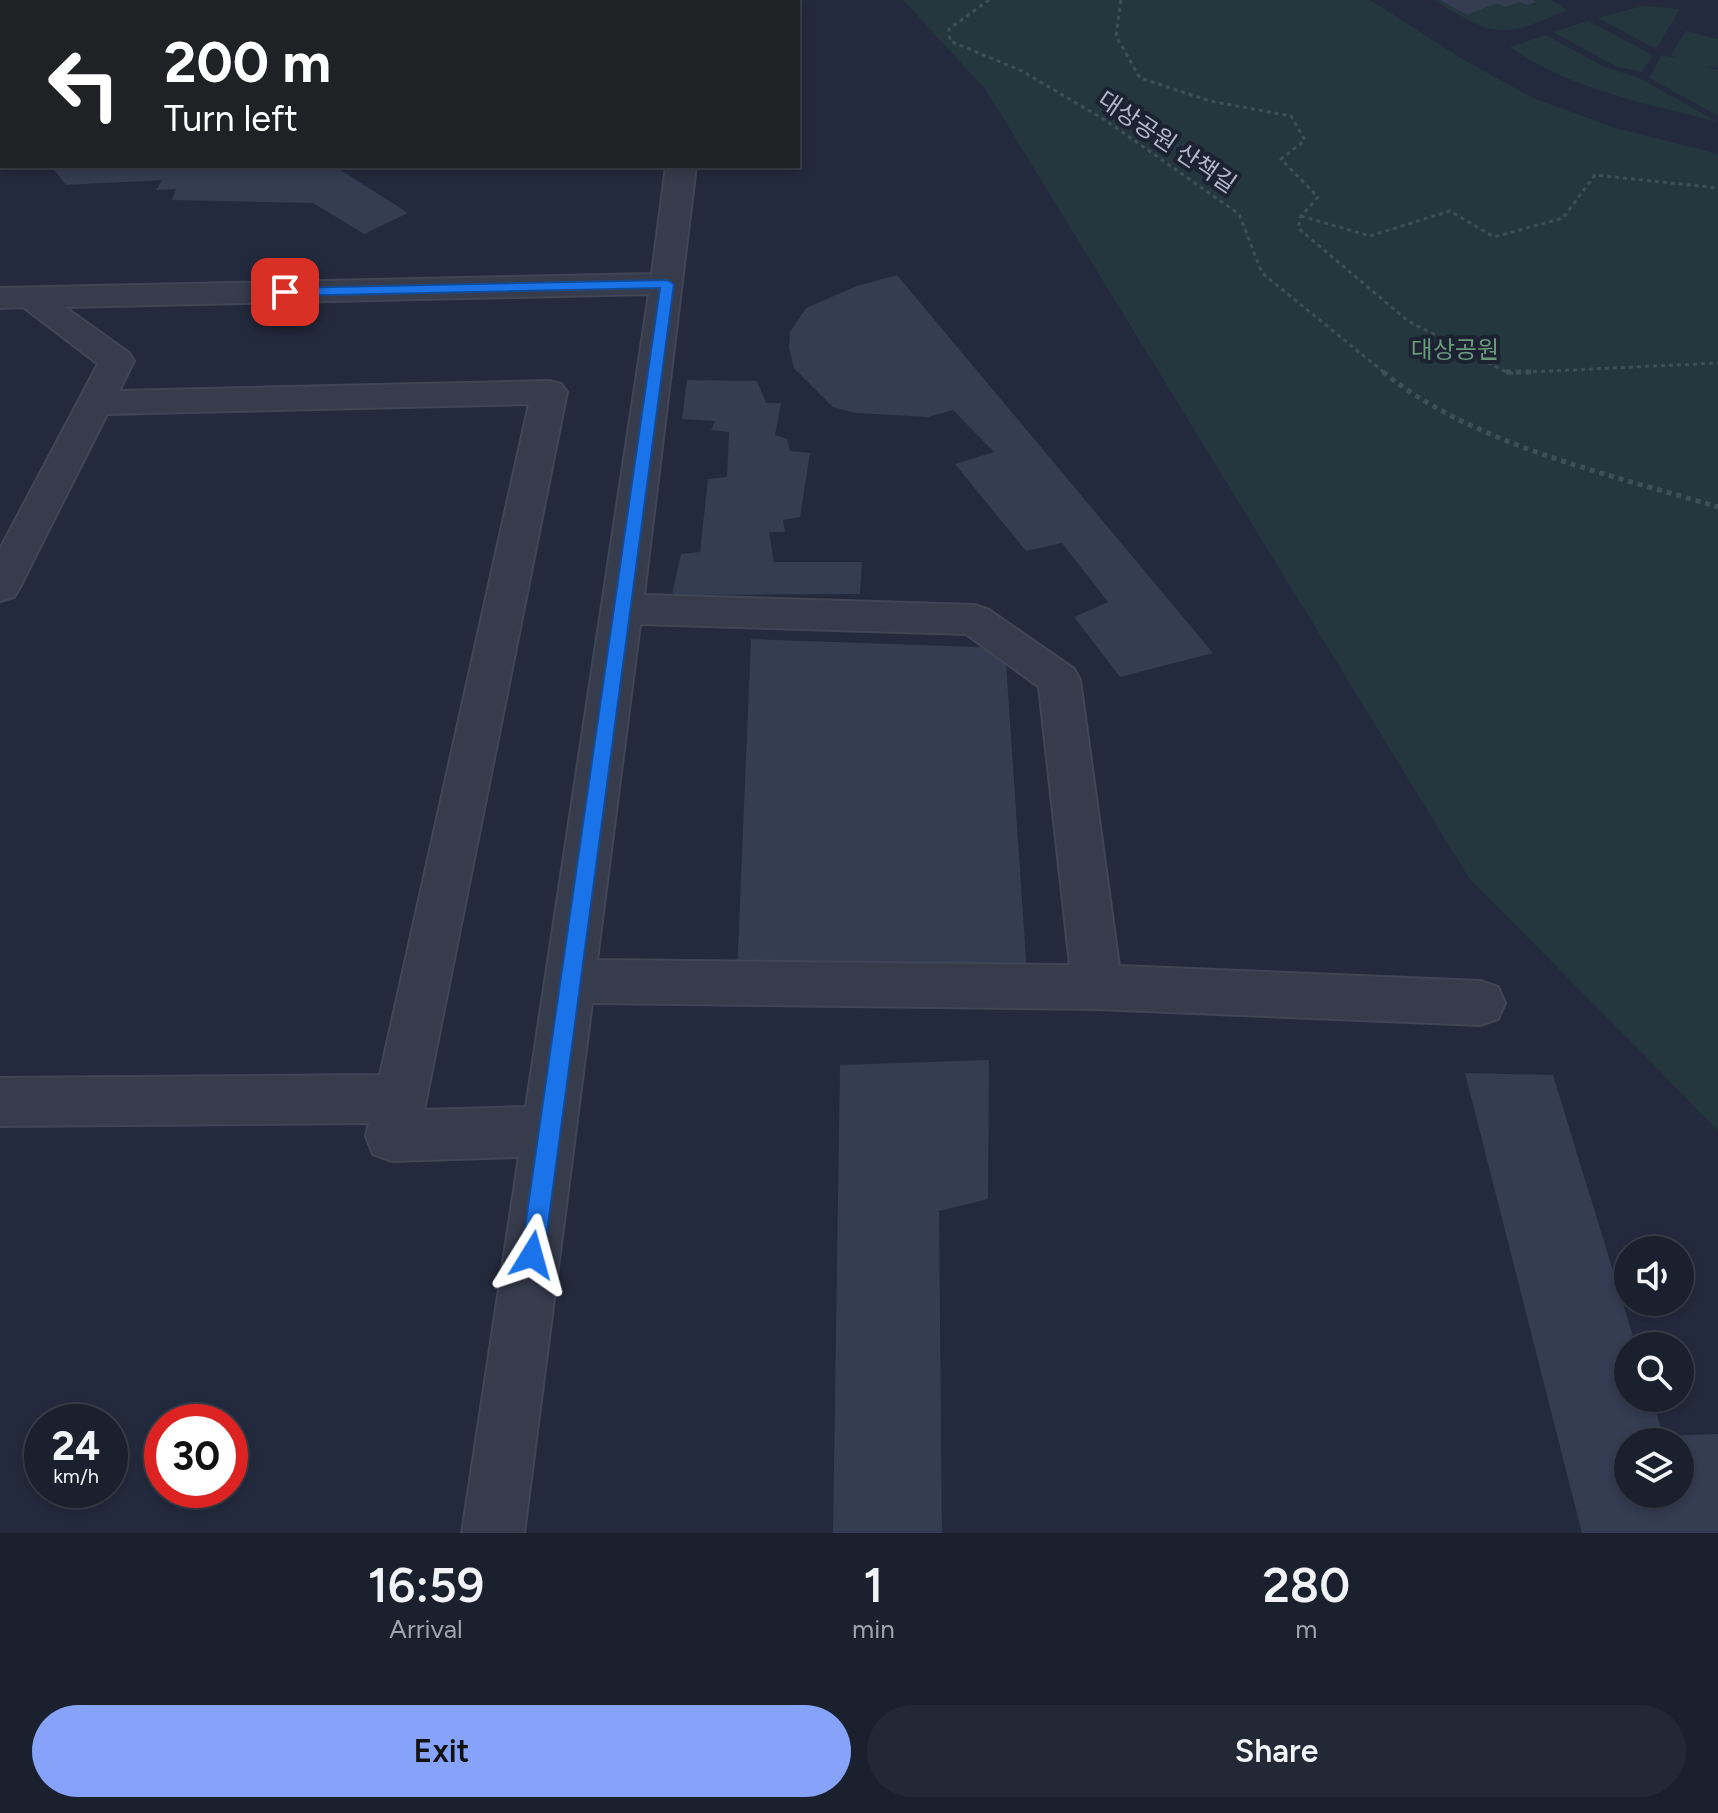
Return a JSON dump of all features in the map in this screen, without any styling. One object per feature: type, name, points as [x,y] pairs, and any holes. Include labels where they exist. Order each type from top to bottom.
[{"type":"street","points":[[493,1533],[681,168]]},
{"type":"street","points":[[15,297],[667,284]]},
{"type":"street","points":[[0,587],[117,361],[15,297]]},
{"type":"street","points":[[95,403],[549,392],[392,1136],[549,1131]]},
{"type":"street","points":[[622,609],[975,620],[1059,680],[1097,987]]},
{"type":"street","points":[[570,981],[1097,987],[1480,1003]]},
{"type":"street","points":[[0,1102],[401,1099]]},
{"type":"path","name":"대상공원 산책길","points":[[989,0],[949,29],[950,41],[1022,71],[1105,120],[1239,214],[1262,273],[1408,392],[1520,447],[1718,507]]},
{"type":"path","name":"대상공원 산책길","points":[[1121,0],[1116,36],[1140,78],[1210,101],[1291,116],[1305,140],[1281,159],[1318,197],[1301,216]]},
{"type":"path","points":[[1718,188],[1595,175],[1563,218],[1494,237],[1450,211],[1370,236],[1301,216],[1298,228],[1408,321],[1508,373],[1718,363]]},
{"type":"green space","name":"대상공원","points":[[903,0],[1370,0],[1464,60],[1533,98],[1615,128],[1718,154],[1718,1130],[1469,878],[986,90]]},
{"type":"green space","points":[[1434,0],[1551,0],[1567,10],[1527,26],[1498,30],[1470,21]]},
{"type":"green space","points":[[1643,6],[1680,9],[1656,49],[1598,18]]},
{"type":"green space","points":[[1588,21],[1653,55],[1642,72],[1615,66],[1553,32]]},
{"type":"green space","points":[[1686,31],[1718,39],[1718,68],[1705,66],[1718,70],[1718,116],[1649,78],[1662,55],[1676,58],[1671,55]]},
{"type":"green space","points":[[1546,35],[1604,67],[1637,77],[1718,122],[1610,94],[1558,74],[1510,47]]},
{"type":"building","points":[[1440,0],[1536,2],[1527,5],[1520,2],[1505,7],[1497,3],[1467,15]]},
{"type":"building","points":[[53,168],[337,168],[408,213],[364,234],[313,203],[172,200],[176,189],[156,190],[162,180],[66,185]]},
{"type":"building","points":[[897,275],[1213,653],[1120,677],[1074,617],[1108,602],[1062,543],[1026,551],[955,464],[994,452],[953,410],[928,417],[856,413],[833,407],[794,368],[789,348],[790,332],[806,308],[857,286]]},
{"type":"building","points":[[687,380],[757,381],[766,403],[781,403],[775,435],[787,439],[790,451],[810,453],[800,517],[783,520],[785,532],[769,532],[774,562],[862,562],[860,594],[672,595],[681,554],[700,552],[708,479],[727,477],[729,432],[711,430],[715,421],[682,419]]},
{"type":"building","points":[[751,639],[1005,648],[1027,974],[737,974]]},
{"type":"building","points":[[989,1060],[988,1199],[939,1211],[942,1533],[833,1533],[840,1065]]},
{"type":"building","points":[[1465,1073],[1553,1075],[1614,1274],[1614,1316],[1627,1316],[1632,1332],[1614,1332],[1614,1412],[1656,1412],[1661,1428],[1614,1428],[1614,1508],[1694,1508],[1694,1435],[1718,1434],[1718,1533],[1582,1533]]},
{"type":"route","points":[[285,292],[667,284],[532,1255]]}]
